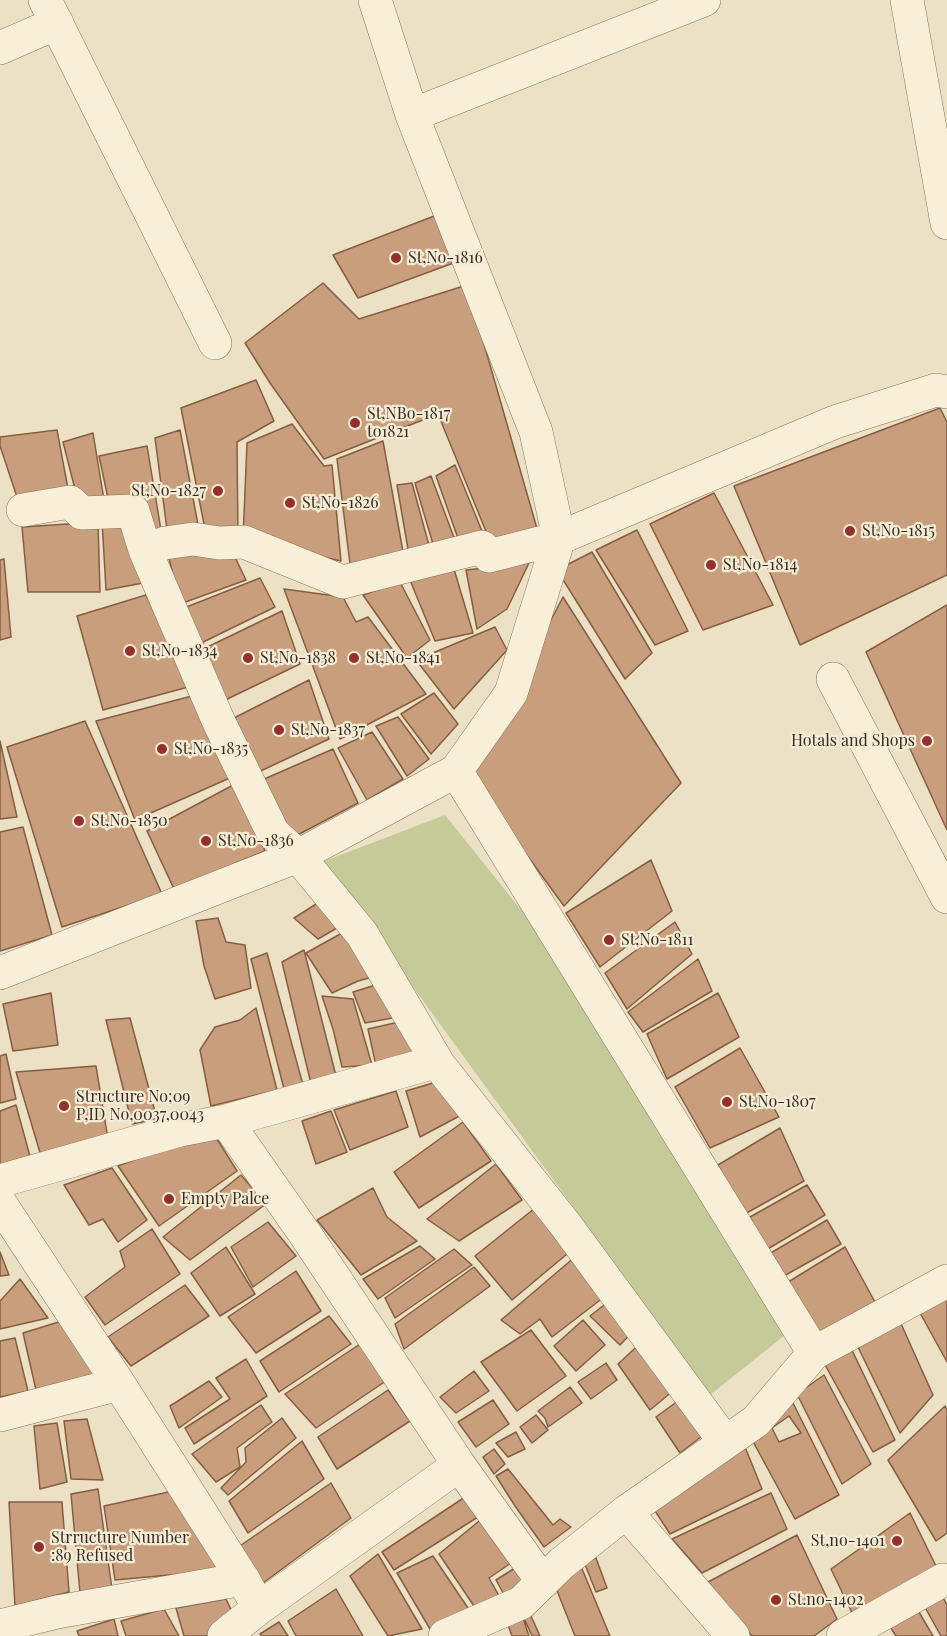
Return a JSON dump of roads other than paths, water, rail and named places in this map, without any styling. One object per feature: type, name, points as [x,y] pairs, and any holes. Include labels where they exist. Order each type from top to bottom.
[{"type":"street","points":[[0,973],[298,856],[456,771],[511,693],[559,538],[536,432],[412,115],[375,0]]},
{"type":"street","points":[[412,115],[704,0]]},
{"type":"street","points":[[907,0],[947,223]]},
{"type":"street","points":[[0,48],[51,12],[215,343]]},
{"type":"street","points":[[145,550],[165,543],[194,539],[219,543],[244,542],[343,582],[482,547],[489,556],[559,538],[835,422],[936,390],[947,392]]},
{"type":"street","points":[[22,510],[70,502],[82,513],[133,511],[145,550],[218,720],[273,833],[298,856],[362,934],[439,1065],[565,1224],[725,1442]]},
{"type":"street","points":[[833,678],[947,897]]},
{"type":"street","points":[[456,771],[814,1353]]},
{"type":"street","points":[[0,1181],[435,1062],[439,1065]]},
{"type":"street","points":[[226,1121],[305,1234],[459,1465],[543,1582]]},
{"type":"street","points":[[0,1203],[119,1384],[243,1579],[259,1608]]},
{"type":"street","points":[[445,1636],[521,1603],[562,1563],[626,1512],[756,1421],[814,1353],[947,1281]]},
{"type":"street","points":[[0,1415],[119,1384]]},
{"type":"street","points":[[225,1636],[259,1608],[459,1465]]},
{"type":"street","points":[[626,1512],[733,1636]]},
{"type":"street","points":[[0,1626],[57,1612],[243,1579]]},
{"type":"street","points":[[843,1636],[943,1580]]},
{"type":"place","name":"St,No-1816","points":[[396,258]]},
{"type":"place","name":"St,NBo-1817 to1821","points":[[355,423]]},
{"type":"place","name":"St,No-1827","points":[[218,491]]},
{"type":"place","name":"St,No-1826","points":[[290,503]]},
{"type":"place","name":"St,No-1815","points":[[850,531]]},
{"type":"place","name":"St,No-1814","points":[[711,565]]},
{"type":"place","name":"St,No-1834","points":[[130,651]]},
{"type":"place","name":"St,No-1838","points":[[248,658]]},
{"type":"place","name":"St,No-1841","points":[[354,658]]},
{"type":"place","name":"St,No-1837","points":[[279,730]]},
{"type":"place","name":"Hotals and Shops","points":[[927,741]]},
{"type":"place","name":"St,No-1835","points":[[162,749]]},
{"type":"place","name":"St,No-1850","points":[[79,821]]},
{"type":"place","name":"St,No-1836","points":[[206,841]]},
{"type":"place","name":"St,No-1811","points":[[609,940]]},
{"type":"place","name":"St,No-1807","points":[[727,1102]]},
{"type":"place","name":"Structure No;09 P,ID No,0037,0043","points":[[64,1106]]},
{"type":"place","name":"Empty Palce","points":[[169,1199]]},
{"type":"place","name":"St,no-1401","points":[[897,1541]]},
{"type":"place","name":"Strructure Number :89 Refused","points":[[39,1547]]},
{"type":"place","name":"St.no-1402","points":[[776,1600]]}]
